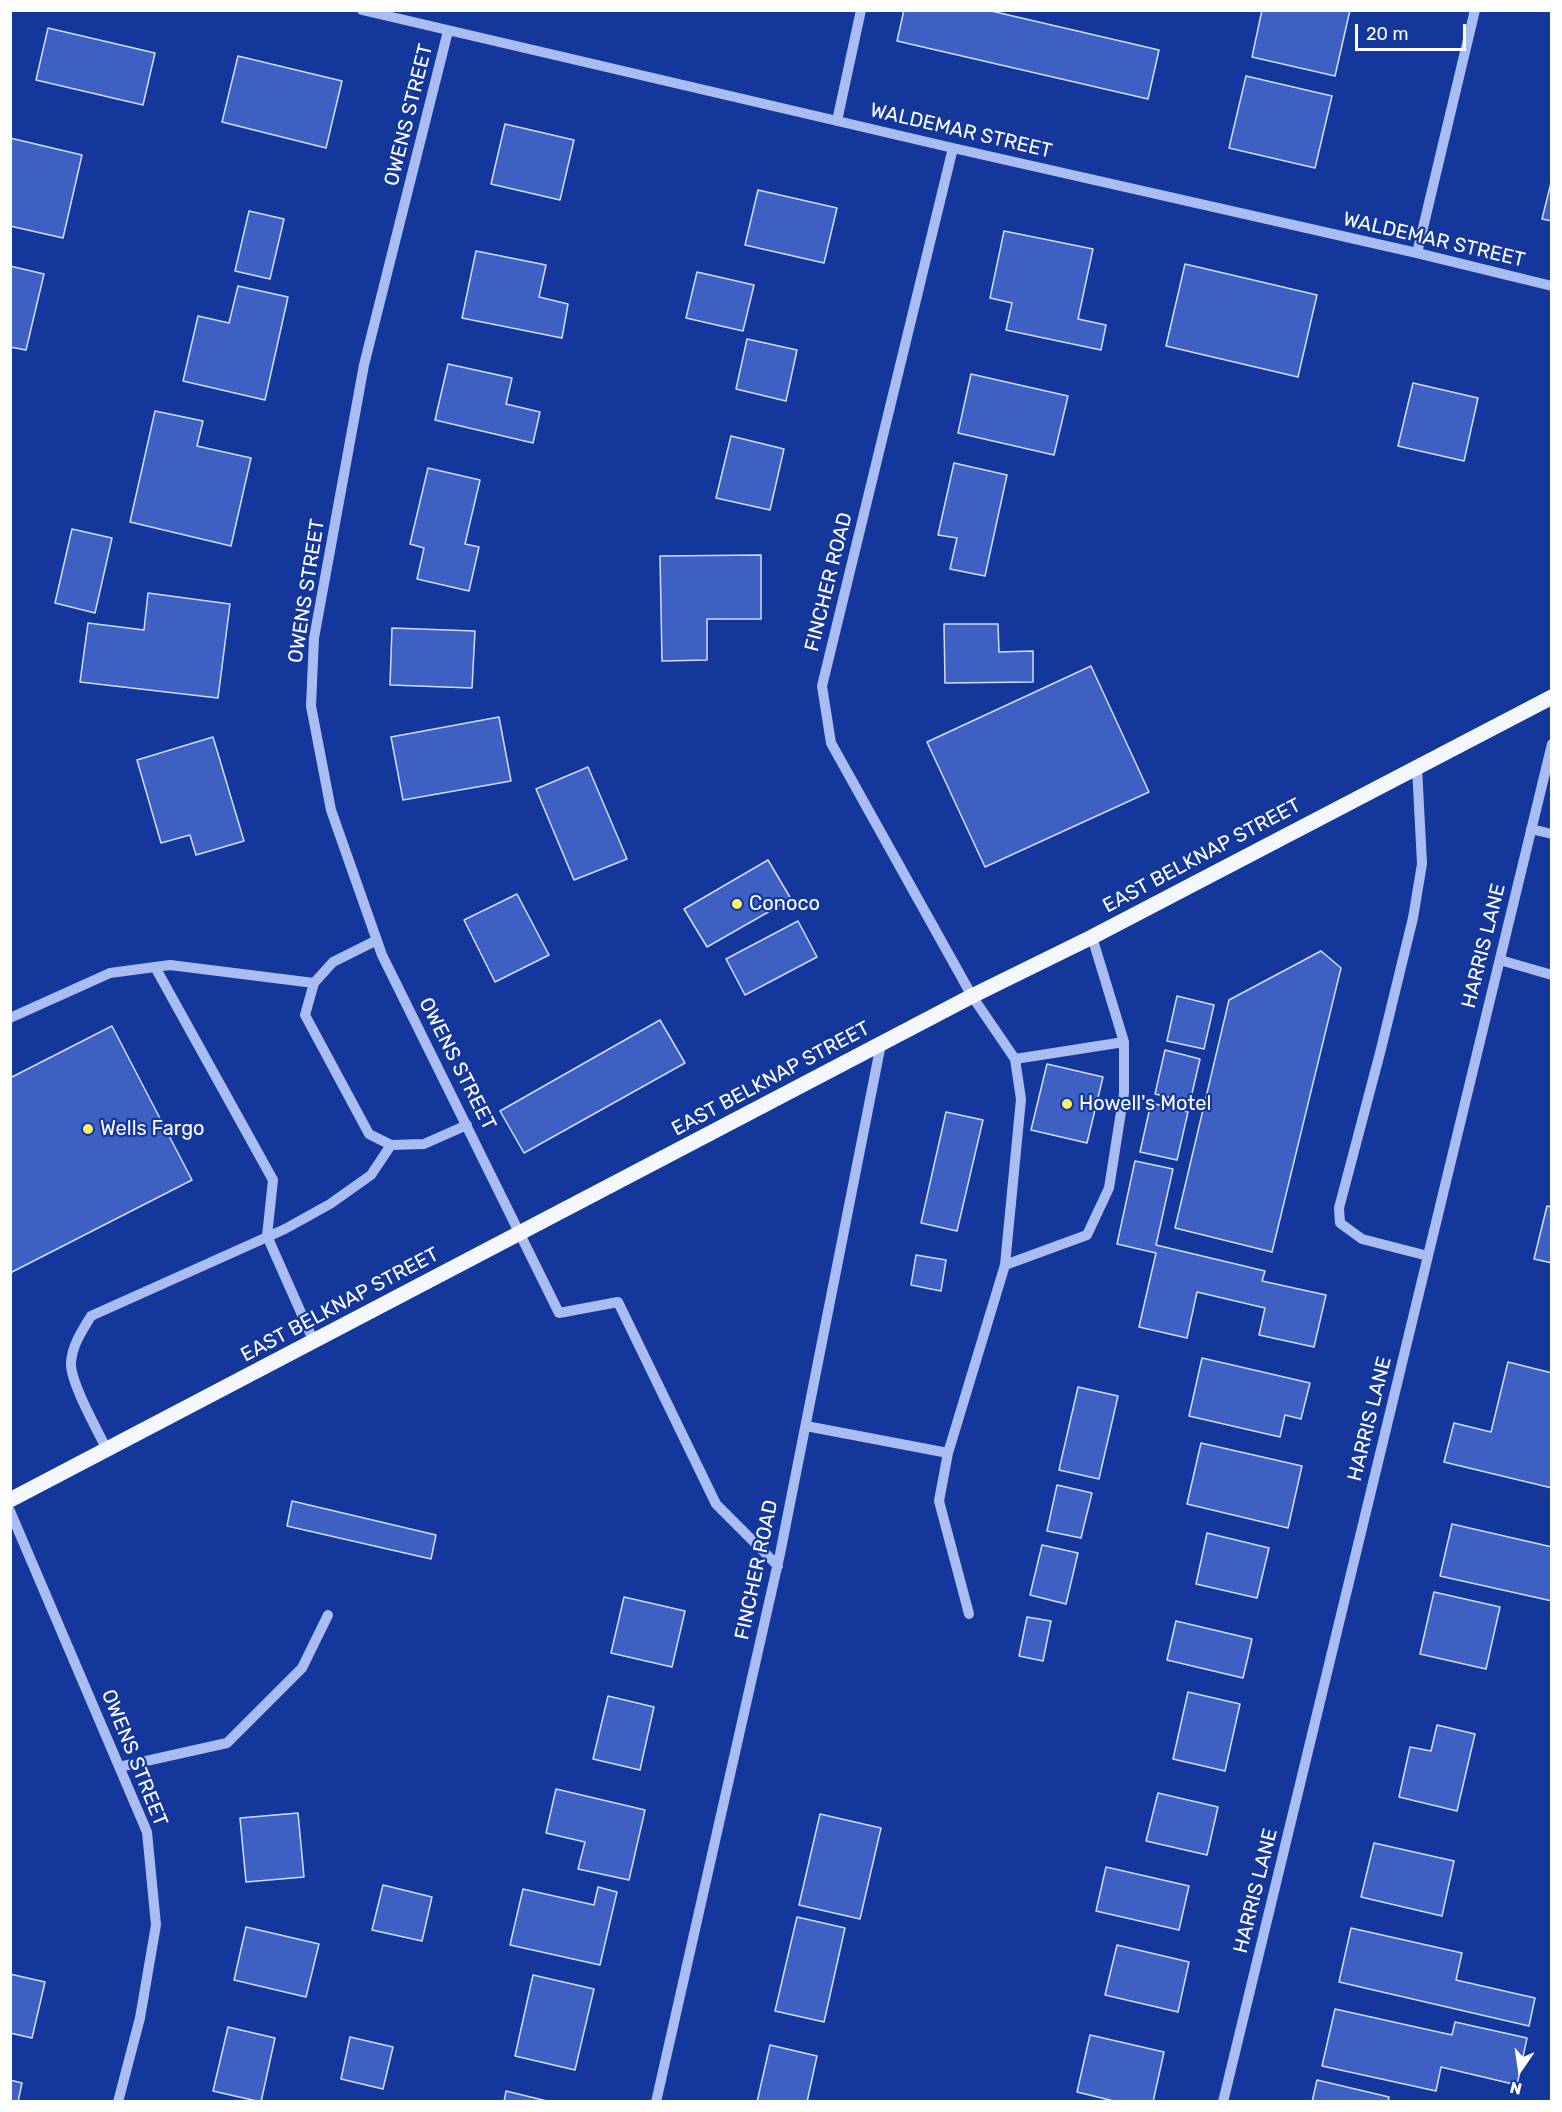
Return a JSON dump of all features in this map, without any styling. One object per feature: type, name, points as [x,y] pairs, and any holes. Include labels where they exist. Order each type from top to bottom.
[{"type":"main road","name":"EAST BELKNAP STREET","points":[[10,1500],[522,1234],[972,996],[1092,937],[1551,697]]},
{"type":"street","name":"WALDEMAR STREET","points":[[362,10],[1551,286]]},
{"type":"street","points":[[837,121],[861,10]]},
{"type":"street","points":[[1417,254],[1475,10]]},
{"type":"street","name":"OWENS STREET","points":[[448,31],[364,365],[314,638],[311,706],[331,810],[382,955],[522,1234],[559,1313],[618,1302],[716,1504],[778,1566]]},
{"type":"street","name":"FINCHER ROAD","points":[[953,148],[822,686],[831,742],[972,996],[1015,1059]]},
{"type":"street","name":"HARRIS LANE","points":[[1223,2102],[1551,744]]},
{"type":"street","points":[[1417,767],[1422,864],[1413,918],[1339,1208],[1340,1223],[1362,1239],[1428,1256]]},
{"type":"street","points":[[1531,829],[1551,834]]},
{"type":"street","points":[[1005,1265],[1087,1235],[1109,1188],[1124,1093],[1124,1042],[1092,937]]},
{"type":"street","points":[[376,940],[333,962],[314,983],[305,1015],[369,1134],[391,1145],[424,1144],[467,1125]]},
{"type":"street","points":[[1500,960],[1551,975]]},
{"type":"street","points":[[10,1018],[110,974],[170,964],[314,983]]},
{"type":"street","points":[[155,967],[273,1180],[267,1236],[314,1342]]},
{"type":"street","points":[[969,1614],[939,1501],[948,1453],[1005,1265],[1021,1099],[1015,1059],[1124,1042]]},
{"type":"street","name":"FINCHER ROAD","points":[[656,2102],[778,1566],[881,1044]]},
{"type":"street","points":[[107,1450],[81,1397],[71,1365],[76,1340],[91,1316],[267,1236],[330,1204],[371,1175],[391,1145]]},
{"type":"street","points":[[806,1426],[948,1453]]},
{"type":"street","name":"OWENS STREET","points":[[10,1511],[147,1832],[156,1925],[140,2018],[118,2102]]},
{"type":"street","points":[[119,1767],[228,1743],[302,1668],[328,1615]]},
{"type":"building","points":[[904,10],[987,10],[1159,50],[1148,99],[897,41]]},
{"type":"building","points":[[1262,10],[1350,10],[1335,76],[1252,57]]},
{"type":"building","points":[[48,28],[155,53],[143,105],[36,80]]},
{"type":"building","points":[[238,56],[342,81],[326,148],[222,122]]},
{"type":"building","points":[[1246,76],[1332,96],[1315,168],[1229,148]]},
{"type":"building","points":[[505,124],[574,140],[560,200],[491,184]]},
{"type":"building","points":[[10,138],[82,155],[63,238],[10,226]]},
{"type":"building","points":[[1552,179],[1552,221],[1542,219]]},
{"type":"building","points":[[758,190],[837,208],[824,263],[745,245]]},
{"type":"building","points":[[249,211],[284,219],[270,279],[235,271]]},
{"type":"building","points":[[1004,231],[1093,249],[1078,319],[1106,325],[1101,350],[1006,330],[1012,303],[990,298]]},
{"type":"building","points":[[476,251],[546,265],[539,297],[568,304],[562,338],[462,318]]},
{"type":"building","points":[[1185,264],[1317,295],[1298,377],[1166,346]]},
{"type":"building","points":[[10,266],[44,274],[26,350],[10,347]]},
{"type":"building","points":[[697,272],[754,285],[743,331],[686,318]]},
{"type":"building","points":[[238,286],[288,297],[265,400],[183,381],[198,316],[229,323]]},
{"type":"building","points":[[747,339],[797,350],[786,401],[736,389]]},
{"type":"building","points":[[448,364],[512,378],[506,404],[540,412],[533,443],[435,420]]},
{"type":"building","points":[[971,374],[1068,396],[1054,455],[958,433]]},
{"type":"building","points":[[1413,383],[1478,398],[1464,461],[1398,446]]},
{"type":"building","points":[[155,411],[203,421],[197,446],[251,458],[231,546],[130,522]]},
{"type":"building","points":[[731,436],[784,449],[770,510],[716,498]]},
{"type":"building","points":[[954,463],[1007,475],[985,576],[950,569],[957,538],[938,535]]},
{"type":"building","points":[[428,468],[480,480],[465,544],[479,547],[469,591],[417,579],[424,548],[410,544]]},
{"type":"building","points":[[72,529],[112,538],[95,613],[55,603]]},
{"type":"building","points":[[761,555],[761,619],[707,619],[707,660],[662,661],[660,556]]},
{"type":"building","points":[[148,593],[230,604],[218,698],[80,682],[88,623],[144,630]]},
{"type":"building","points":[[944,624],[998,624],[999,652],[1033,651],[1033,682],[945,683]]},
{"type":"building","points":[[392,628],[475,631],[472,688],[390,685]]},
{"type":"building","points":[[1091,666],[1149,792],[985,867],[927,742]]},
{"type":"building","points":[[499,717],[511,781],[403,800],[391,737]]},
{"type":"building","points":[[213,737],[244,841],[196,855],[190,835],[161,843],[137,760]]},
{"type":"building","points":[[588,767],[627,859],[574,880],[536,789]]},
{"type":"building","name":"Conoco","points":[[768,860],[791,899],[707,947],[684,909]]},
{"type":"building","points":[[517,894],[549,955],[495,982],[464,920]]},
{"type":"building","name":"Conoco","points":[[798,921],[817,957],[745,995],[726,959]]},
{"type":"building","points":[[1321,951],[1341,968],[1272,1252],[1175,1228],[1229,1000]]},
{"type":"building","points":[[1177,996],[1214,1005],[1204,1049],[1167,1041]]},
{"type":"building","points":[[660,1020],[685,1063],[524,1153],[500,1111]]},
{"type":"building","name":"Wells Fargo","points":[[112,1026],[192,1180],[10,1273],[10,1078]]},
{"type":"building","points":[[1165,1050],[1200,1059],[1190,1102],[1155,1094]]},
{"type":"building","name":"Howell's Motel","points":[[1047,1064],[1103,1077],[1087,1143],[1031,1130]]},
{"type":"building","points":[[1151,1103],[1188,1112],[1177,1160],[1140,1152]]},
{"type":"building","points":[[946,1112],[983,1120],[957,1231],[921,1223]]},
{"type":"building","points":[[1135,1161],[1173,1169],[1156,1245],[1265,1271],[1262,1281],[1326,1295],[1314,1347],[1259,1335],[1265,1308],[1197,1292],[1187,1338],[1139,1327],[1156,1253],[1117,1244]]},
{"type":"building","points":[[1547,1206],[1552,1207],[1552,1263],[1534,1259]]},
{"type":"building","points":[[916,1255],[946,1260],[941,1291],[911,1285]]},
{"type":"building","points":[[1202,1358],[1310,1383],[1301,1419],[1285,1415],[1280,1437],[1189,1416]]},
{"type":"building","points":[[1508,1362],[1552,1373],[1552,1488],[1444,1462],[1454,1423],[1491,1432]]},
{"type":"building","points":[[1078,1387],[1118,1396],[1099,1479],[1059,1470]]},
{"type":"building","points":[[1201,1443],[1302,1466],[1288,1528],[1187,1504]]},
{"type":"building","points":[[1057,1485],[1092,1493],[1081,1538],[1047,1531]]},
{"type":"building","points":[[292,1501],[436,1535],[431,1559],[287,1526]]},
{"type":"building","points":[[1452,1524],[1552,1547],[1552,1601],[1440,1576]]},
{"type":"building","points":[[1207,1533],[1269,1548],[1257,1598],[1196,1584]]},
{"type":"building","points":[[1042,1545],[1078,1553],[1066,1604],[1030,1595]]},
{"type":"building","points":[[1434,1592],[1500,1607],[1486,1669],[1420,1654]]},
{"type":"building","points":[[624,1597],[685,1611],[672,1667],[611,1653]]},
{"type":"building","points":[[1027,1617],[1051,1621],[1043,1661],[1019,1656]]},
{"type":"building","points":[[1176,1621],[1252,1639],[1243,1678],[1167,1660]]},
{"type":"building","points":[[1188,1692],[1240,1704],[1225,1771],[1173,1759]]},
{"type":"building","points":[[608,1696],[654,1707],[640,1770],[593,1759]]},
{"type":"building","points":[[1437,1725],[1475,1734],[1457,1811],[1399,1797],[1410,1747],[1431,1751]]},
{"type":"building","points":[[556,1789],[645,1810],[629,1880],[578,1869],[585,1842],[546,1833]]},
{"type":"building","points":[[1158,1793],[1218,1807],[1207,1855],[1146,1841]]},
{"type":"building","points":[[298,1813],[304,1877],[246,1882],[240,1818]]},
{"type":"building","points":[[820,1814],[881,1828],[860,1919],[799,1905]]},
{"type":"building","points":[[1374,1843],[1454,1861],[1442,1916],[1361,1897]]},
{"type":"building","points":[[1106,1867],[1189,1886],[1179,1930],[1096,1911]]},
{"type":"building","points":[[383,1885],[432,1897],[422,1941],[372,1930]]},
{"type":"building","points":[[598,1887],[617,1892],[600,1965],[510,1945],[523,1889],[594,1905]]},
{"type":"building","points":[[797,1917],[845,1928],[824,2022],[775,2011]]},
{"type":"building","points":[[246,1927],[319,1944],[306,1997],[234,1980]]},
{"type":"building","points":[[1351,1928],[1462,1953],[1456,1980],[1535,1998],[1529,2026],[1339,1982]]},
{"type":"building","points":[[1117,1945],[1189,1962],[1178,2012],[1105,1995]]},
{"type":"building","points":[[10,1974],[45,1982],[32,2038],[10,2033]]},
{"type":"building","points":[[533,1975],[594,1989],[575,2070],[515,2056]]},
{"type":"building","points":[[1335,2009],[1452,2035],[1455,2022],[1527,2038],[1517,2085],[1441,2067],[1436,2091],[1322,2066]]},
{"type":"building","points":[[228,2027],[275,2038],[261,2102],[213,2091]]},
{"type":"building","points":[[1090,2035],[1164,2052],[1153,2102],[1118,2102],[1077,2092]]},
{"type":"building","points":[[350,2037],[393,2047],[383,2089],[341,2079]]},
{"type":"building","points":[[770,2045],[817,2056],[807,2102],[757,2102]]},
{"type":"building","points":[[10,2080],[22,2083],[18,2102],[10,2102]]},
{"type":"building","points":[[1317,2080],[1389,2097],[1388,2102],[1312,2102]]},
{"type":"building","points":[[506,2091],[551,2102],[504,2102]]},
{"type":"place","name":"Conoco","points":[[737,904]]},
{"type":"place","name":"Howell's Motel","points":[[1067,1104]]},
{"type":"place","name":"Wells Fargo","points":[[88,1129]]}]
